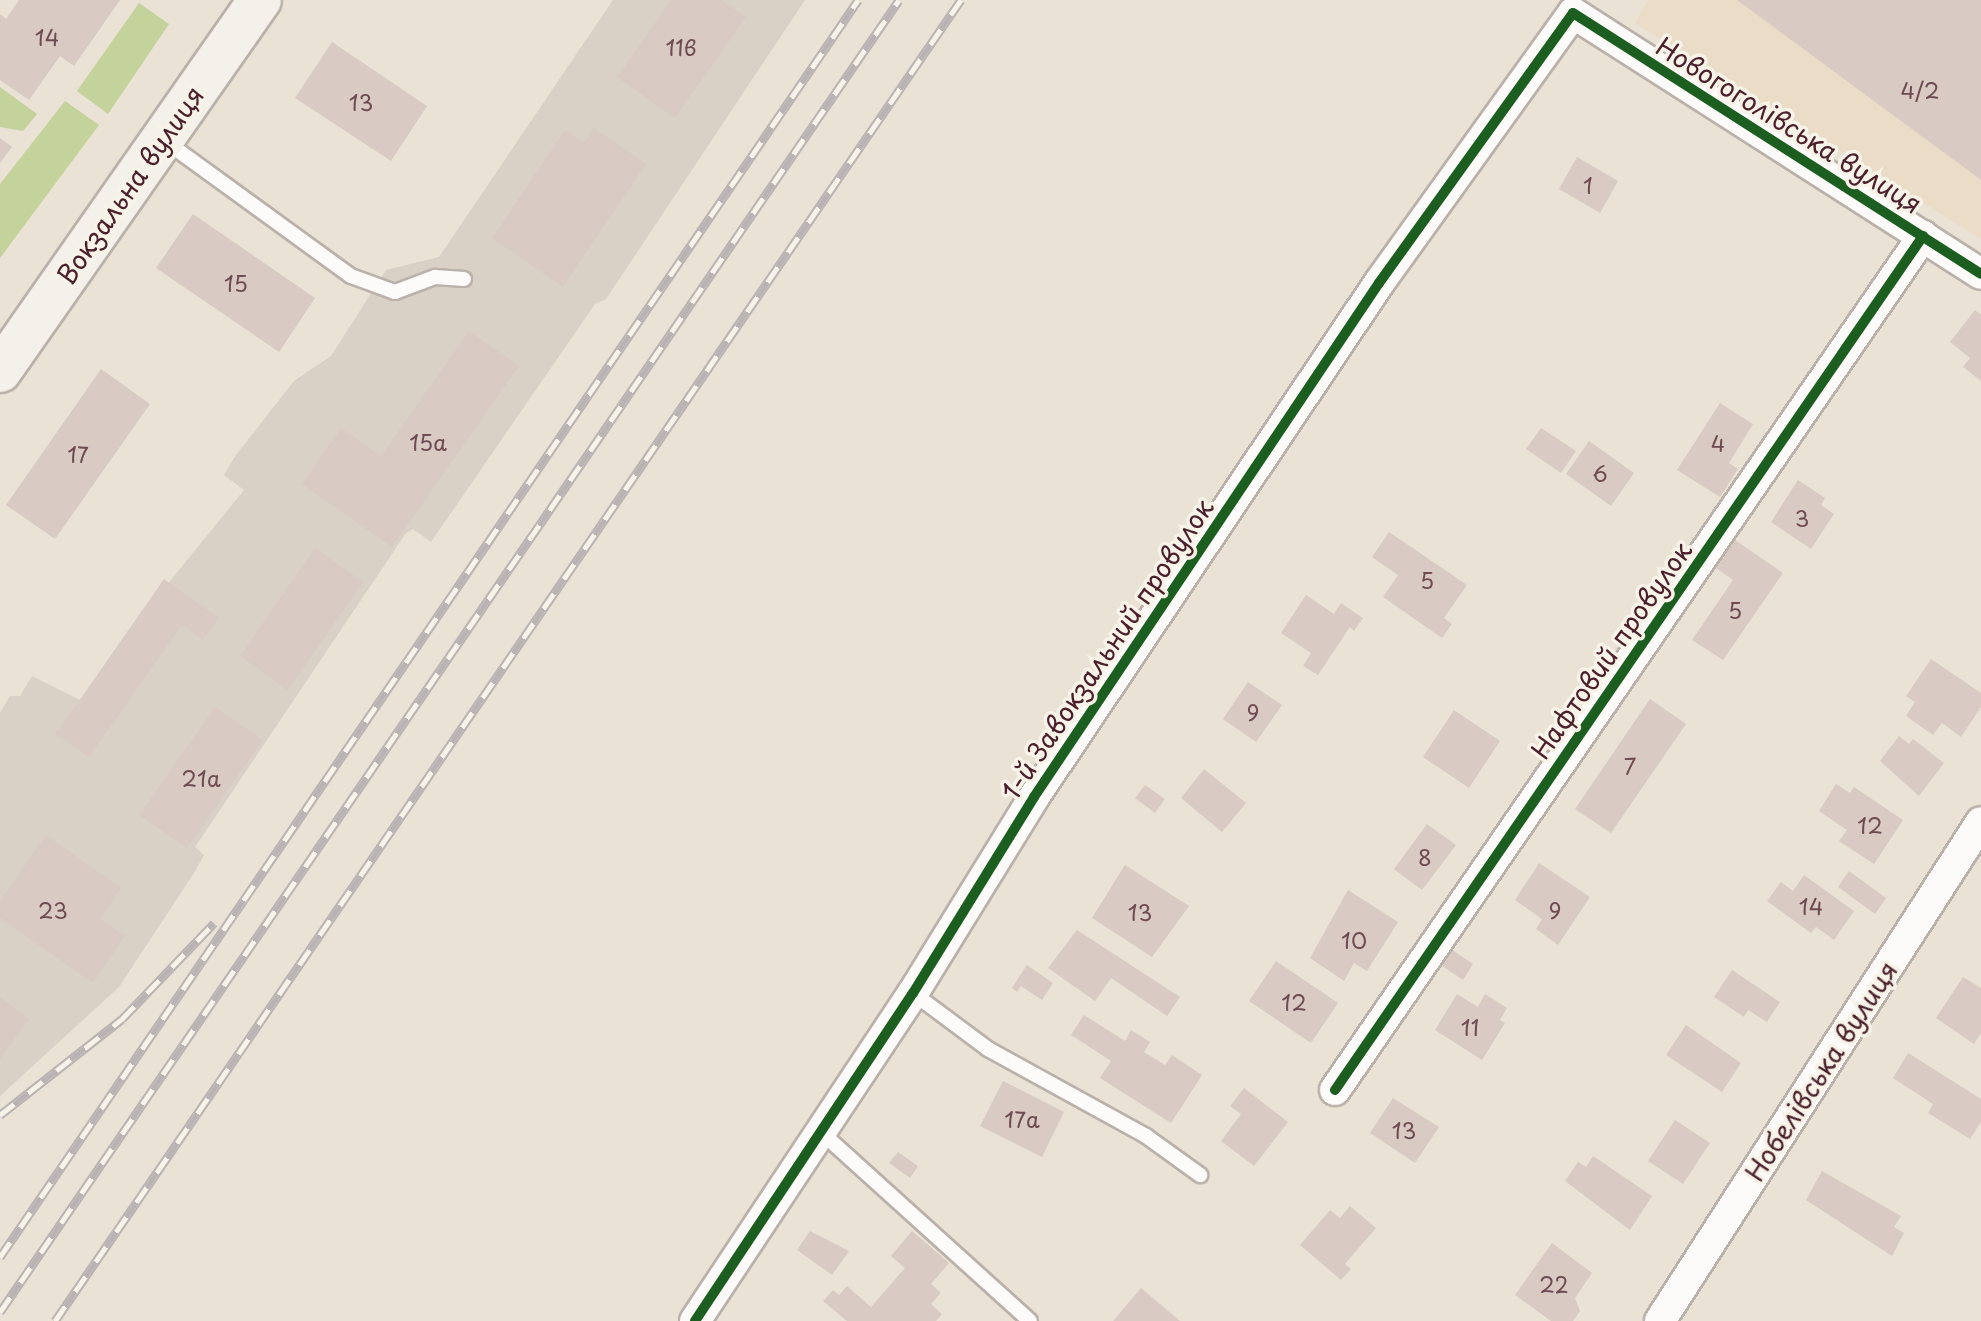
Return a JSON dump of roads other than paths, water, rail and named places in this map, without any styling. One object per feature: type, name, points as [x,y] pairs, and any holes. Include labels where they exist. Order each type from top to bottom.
[{"type":"main road","name":"Вокзальна вулиця","points":[[4,347],[233,0]]},
{"type":"main road","name":"Вокзальна вулиця","points":[[4,347],[260,0]]},
{"type":"street","name":"Новогоголівська вулиця","points":[[1573,13],[1981,274]]},
{"type":"street","name":"1-й Завокзальний провулок","points":[[695,1321],[913,993],[1034,797],[1379,283],[1573,13]]},
{"type":"street","name":"Нафтовий провулок","points":[[1335,1090],[1923,236]]},
{"type":"street","name":"Нобелівська вулиця","points":[[1660,1321],[1981,822]]},
{"type":"lane","points":[[161,138],[351,276],[395,292],[435,277],[464,279]]},
{"type":"lane","points":[[913,993],[988,1049],[1146,1136],[1200,1175]]},
{"type":"lane","points":[[822,1133],[1030,1321]]},
{"type":"railway","points":[[0,1257],[858,0]]},
{"type":"railway","points":[[0,1312],[899,0]]},
{"type":"railway","points":[[55,1321],[961,0]]},
{"type":"railway","points":[[0,1115],[122,1019],[214,923]]}]
